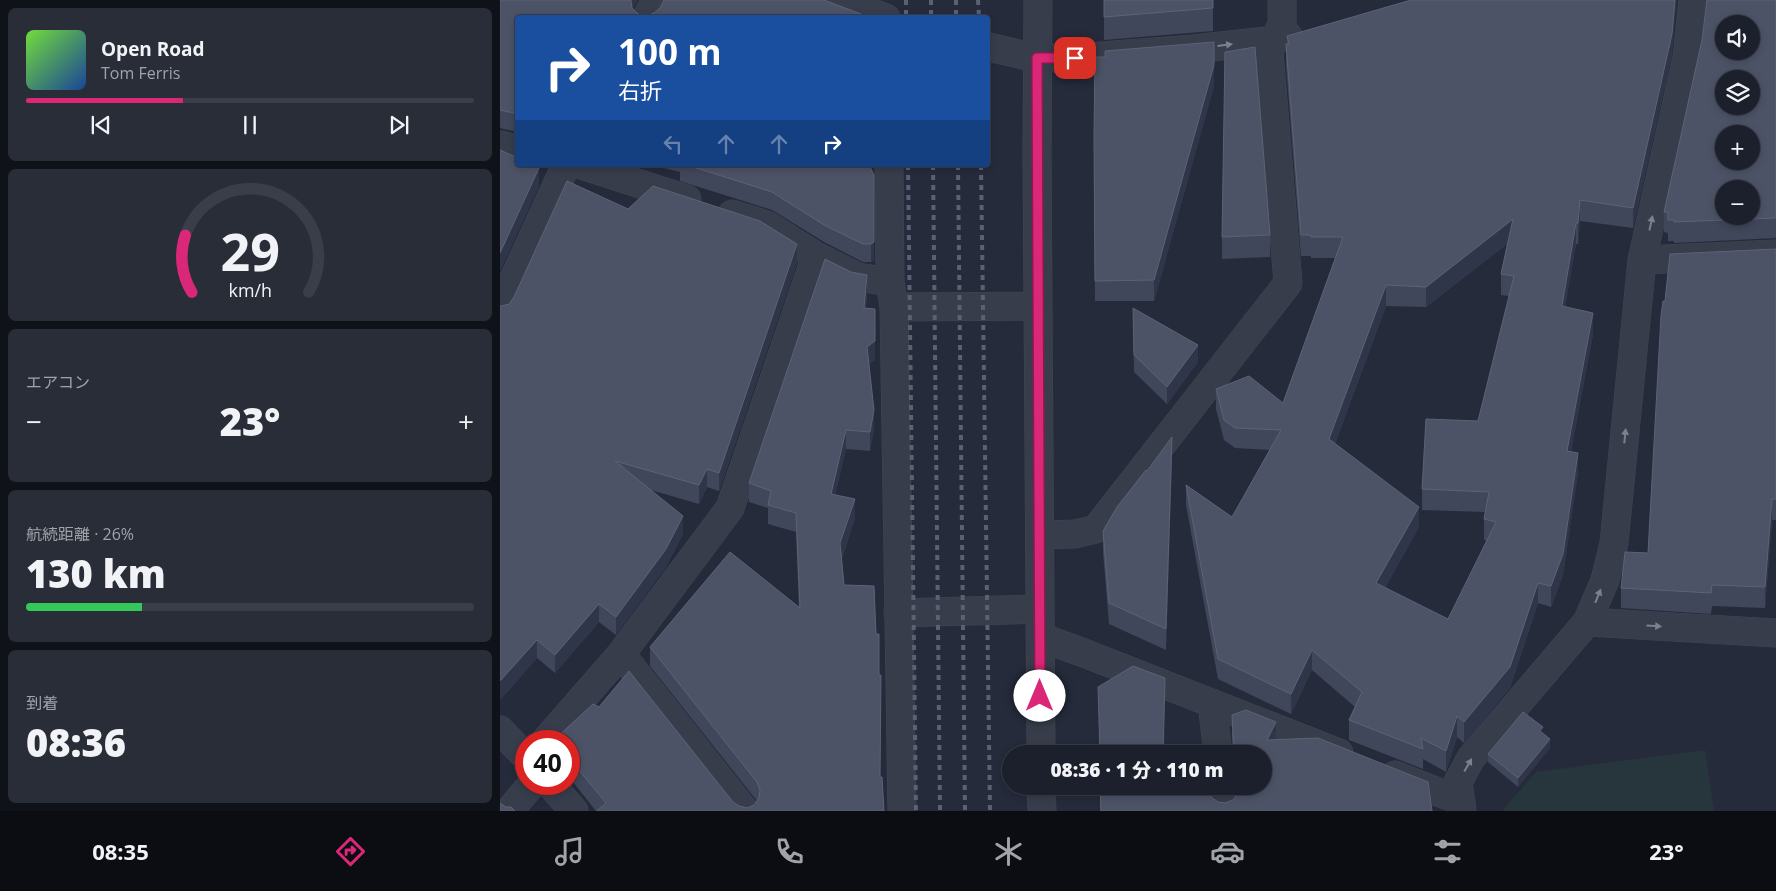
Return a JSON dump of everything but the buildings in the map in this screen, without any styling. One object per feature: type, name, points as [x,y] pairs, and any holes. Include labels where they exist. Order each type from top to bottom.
[{"type":"street","points":[[648,15],[656,0]]},
{"type":"street","points":[[839,0],[880,15]]},
{"type":"street","points":[[879,0],[884,15]]},
{"type":"street","points":[[1038,0],[1041,745]]},
{"type":"street","points":[[1040,535],[1075,534],[1096,528],[1288,283],[1269,51],[1282,24],[1282,0]]},
{"type":"street","points":[[1461,806],[1458,782],[1471,758],[1587,622],[1605,580],[1614,543],[1642,260],[1687,57],[1693,0]]},
{"type":"street","points":[[990,47],[1037,58],[1075,58],[1193,49],[1275,40],[1311,30]]},
{"type":"street","points":[[500,145],[515,148]]},
{"type":"street","points":[[500,308],[565,167]]},
{"type":"street","points":[[587,167],[767,225],[816,256],[892,295],[1038,306]]},
{"type":"street","points":[[889,167],[902,811]]},
{"type":"street","points":[[1642,260],[1776,254]]},
{"type":"street","points":[[555,730],[621,654],[730,508],[816,256]]},
{"type":"street","points":[[898,613],[1040,609]]},
{"type":"street","points":[[1587,622],[1776,633]]},
{"type":"street","points":[[1040,637],[1084,652],[1364,763],[1461,806]]},
{"type":"street","points":[[621,654],[745,811]]},
{"type":"street","points":[[1212,703],[1217,745]]},
{"type":"street","points":[[500,730],[515,746]]},
{"type":"street","points":[[509,811],[523,795]]},
{"type":"street","points":[[560,795],[574,811]]},
{"type":"street","points":[[1042,795],[1042,811]]},
{"type":"street","points":[[1222,795],[1224,811]]},
{"type":"shaded area","points":[[1705,750],[1714,811],[1502,811],[1536,772]]},
{"type":"railway","points":[[906,0],[906,15]]},
{"type":"railway","points":[[931,0],[931,15]]},
{"type":"railway","points":[[956,0],[956,15]]},
{"type":"railway","points":[[978,0],[979,15]]},
{"type":"railway","points":[[908,167],[916,811]]},
{"type":"railway","points":[[933,167],[940,811]]},
{"type":"railway","points":[[958,167],[965,811]]},
{"type":"railway","points":[[981,167],[990,811]]},
{"type":"route","points":[[1040,696],[1037,58],[1075,58]]}]
